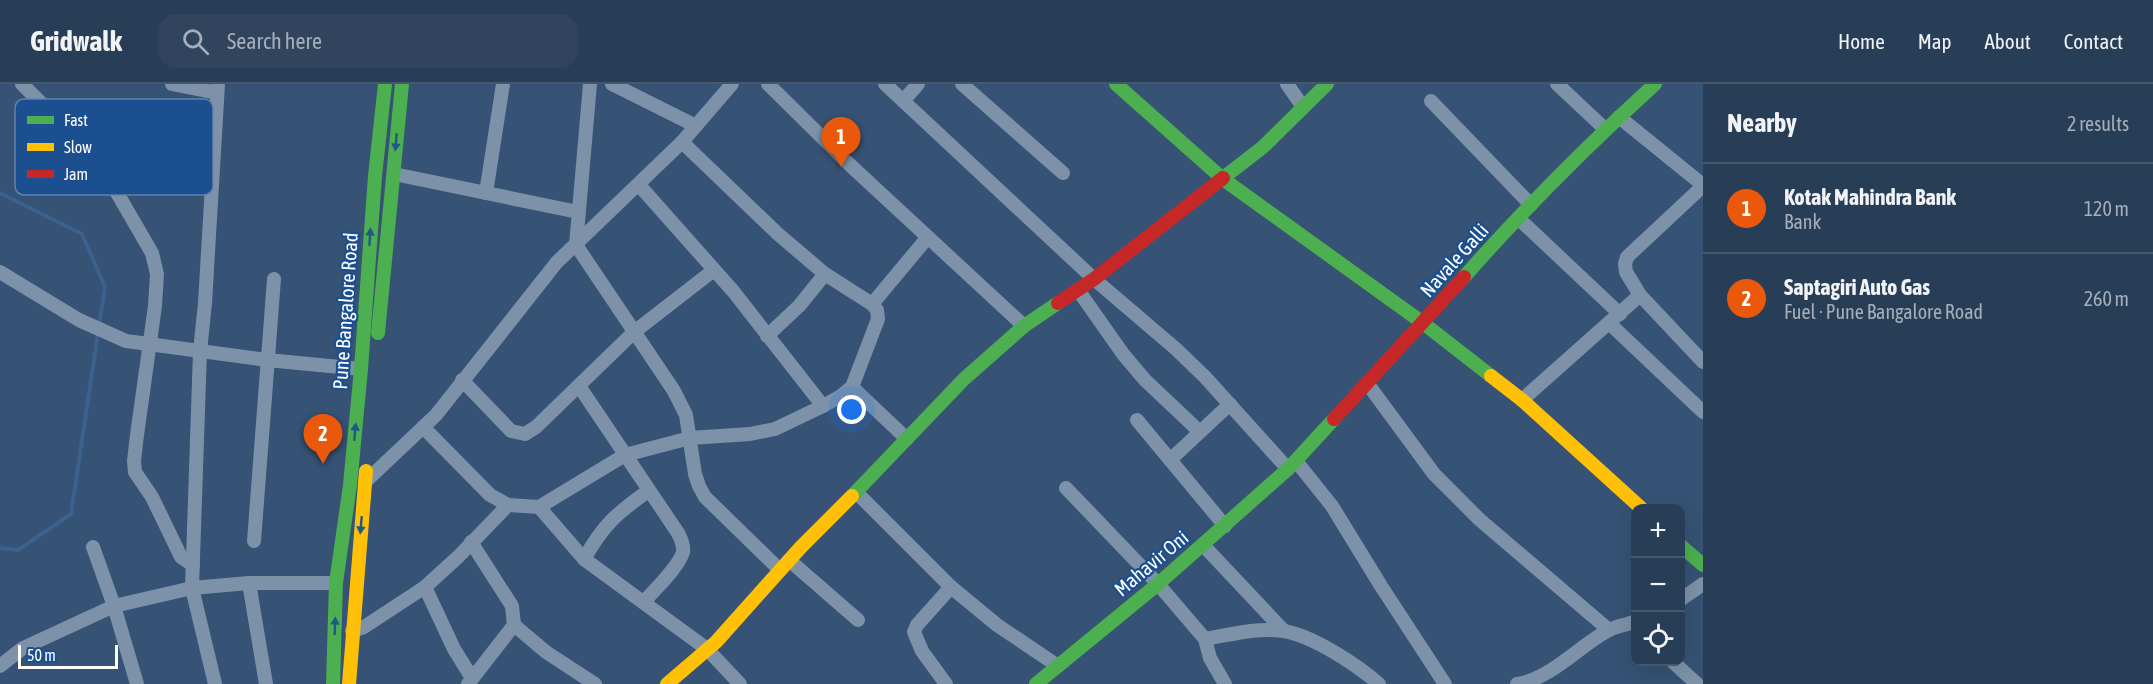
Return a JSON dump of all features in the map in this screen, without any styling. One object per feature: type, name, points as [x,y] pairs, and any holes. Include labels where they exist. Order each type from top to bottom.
[{"type":"street","points":[[22,84],[37,99]]},
{"type":"street","points":[[172,84],[218,88],[213,171]]},
{"type":"street","name":"Pune Bangalore Road","points":[[333,684],[336,583],[350,484],[384,84]]},
{"type":"street","name":"Pune Bangalore Road","points":[[377,346],[402,84]]},
{"type":"street","points":[[486,193],[503,84]]},
{"type":"street","points":[[590,84],[576,245],[674,391],[686,415],[694,474],[705,497],[780,570]]},
{"type":"street","points":[[612,84],[696,126]]},
{"type":"street","points":[[365,482],[436,415],[557,262],[682,142],[732,84]]},
{"type":"street","points":[[768,84],[850,165],[1024,326]]},
{"type":"street","points":[[885,84],[1094,279],[1176,350],[1332,506],[1445,684]]},
{"type":"street","points":[[903,101],[918,84]]},
{"type":"street","points":[[962,84],[1063,173]]},
{"type":"street","points":[[1116,84],[1223,179],[1423,323],[1522,400],[1637,504]]},
{"type":"street","points":[[1287,84],[1304,107]]},
{"type":"street","points":[[667,684],[707,649],[789,560],[964,379],[1024,326],[1094,279],[1263,147],[1327,84]]},
{"type":"street","points":[[1557,84],[1605,129]]},
{"type":"street","name":"Navale Galli","points":[[1292,465],[1530,205],[1605,129],[1655,84]]},
{"type":"street","points":[[1431,101],[1530,205]]},
{"type":"street","points":[[1619,117],[1703,185],[1627,257],[1625,264],[1626,272],[1640,294],[1703,362]]},
{"type":"street","points":[[423,428],[490,495],[508,505],[539,507],[625,455],[690,438],[750,434],[775,429],[824,406],[842,396],[852,387],[878,319],[877,310],[872,304],[825,274],[778,234],[682,142]]},
{"type":"street","points":[[394,174],[578,212]]},
{"type":"street","points":[[639,185],[714,270],[824,406]]},
{"type":"street","points":[[118,195],[152,253],[157,274],[134,460],[135,472],[152,497],[181,557],[193,566]]},
{"type":"street","points":[[212,195],[200,351],[192,588],[215,684]]},
{"type":"street","points":[[1518,218],[1703,412]]},
{"type":"street","points":[[872,304],[928,237]]},
{"type":"street","points":[[462,380],[511,431],[525,434],[536,427],[634,332],[714,270]]},
{"type":"street","points":[[0,272],[79,320],[126,341],[267,360],[361,369]]},
{"type":"street","points":[[768,336],[799,306],[825,274]]},
{"type":"street","points":[[254,541],[274,279]]},
{"type":"street","points":[[1078,290],[1123,354],[1146,380],[1200,432]]},
{"type":"street","points":[[1522,400],[1640,294]]},
{"type":"street","points":[[1367,382],[1434,474],[1480,520],[1609,630]]},
{"type":"street","points":[[579,386],[678,533],[683,545],[683,553],[676,564],[644,602]]},
{"type":"street","points":[[852,387],[907,439]]},
{"type":"street","points":[[1170,460],[1230,404]]},
{"type":"street","points":[[1137,420],[1225,526]]},
{"type":"street","points":[[349,684],[367,460]]},
{"type":"street","name":"Mahavir Oni","points":[[1036,684],[1158,584],[1292,465]]},
{"type":"street","points":[[1066,489],[1158,584],[1204,639],[1210,658],[1225,684]]},
{"type":"street","points":[[584,559],[599,532],[614,516],[648,490]]},
{"type":"street","points":[[856,492],[951,587],[997,625],[1058,666]]},
{"type":"street","points":[[352,631],[364,627],[425,587],[442,573],[508,505]]},
{"type":"street","points":[[539,507],[584,559],[707,649],[740,684]]},
{"type":"street","points":[[471,542],[512,606],[514,625],[546,652],[595,684]]},
{"type":"street","points":[[1203,545],[1284,631]]},
{"type":"street","points":[[93,547],[114,606],[137,684]]},
{"type":"street","points":[[1685,549],[1703,565]]},
{"type":"street","points":[[789,560],[858,620]]},
{"type":"street","points":[[0,665],[23,648],[114,606],[192,588],[249,583],[336,583]]},
{"type":"street","points":[[249,583],[266,684]]},
{"type":"street","points":[[1685,597],[1703,584]]},
{"type":"street","points":[[425,587],[470,681],[514,625]]},
{"type":"street","points":[[946,684],[922,651],[914,632],[917,625],[951,587]]},
{"type":"street","points":[[1523,684],[1561,664],[1609,630],[1631,624]]},
{"type":"street","points":[[1204,639],[1257,630],[1284,631],[1315,642],[1361,668],[1379,684]]},
{"type":"street","points":[[1677,666],[1697,684]]},
{"type":"waterway","points":[[0,193],[82,234],[105,287],[99,326]]},
{"type":"waterway","points":[[0,548],[18,550],[71,514],[98,333]]},
{"type":"traffic: fast","points":[[333,684],[336,583],[350,485],[375,176],[385,84]]},
{"type":"traffic: fast","points":[[378,333],[402,84]]},
{"type":"traffic: fast","points":[[1116,84],[1223,179],[1423,323],[1491,376]]},
{"type":"traffic: fast","points":[[1223,178],[1263,147],[1327,84]]},
{"type":"traffic: fast","points":[[1464,277],[1557,178],[1655,84]]},
{"type":"traffic: fast","points":[[852,496],[964,379],[1024,326],[1058,303]]},
{"type":"traffic: fast","points":[[1036,684],[1158,584],[1288,469],[1334,419]]},
{"type":"traffic: fast","points":[[1685,549],[1703,565]]},
{"type":"traffic: slow","points":[[1491,376],[1522,400],[1637,504]]},
{"type":"traffic: slow","points":[[349,684],[366,471]]},
{"type":"traffic: slow","points":[[667,684],[716,642],[801,547],[852,496]]},
{"type":"traffic: jam","points":[[1058,303],[1094,279],[1223,178]]},
{"type":"traffic: jam","points":[[1334,419],[1464,277]]},
{"type":"place","name":"Kotak Mahindra Bank","points":[[841,167]]},
{"type":"place","name":"Saptagiri Auto Gas","points":[[323,464]]}]
